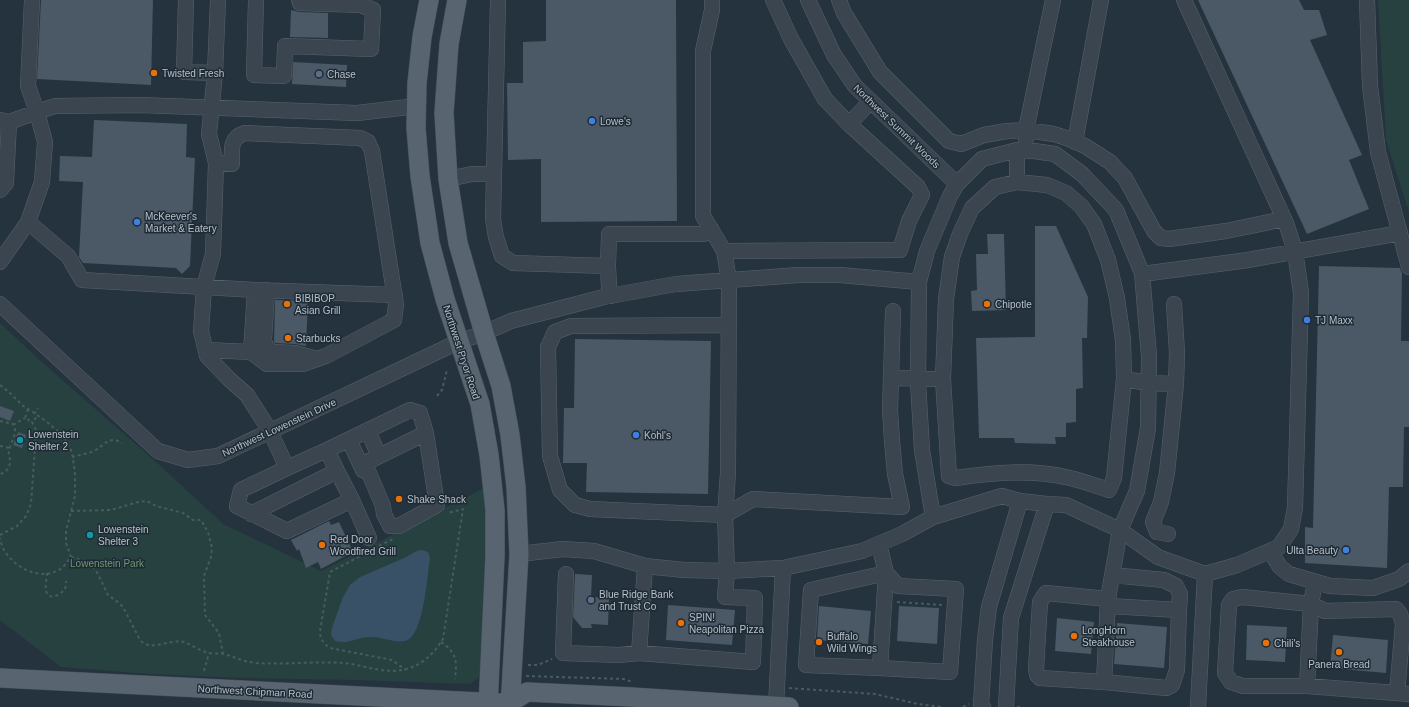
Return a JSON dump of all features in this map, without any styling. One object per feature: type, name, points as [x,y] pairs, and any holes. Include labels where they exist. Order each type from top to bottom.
[{"type":"main road","name":"Northwest Pryor Road","points":[[429,0],[422,37],[417,83],[416,128],[420,176],[430,243],[458,342],[480,404],[489,455],[495,510],[495,556],[488,705]]},
{"type":"main road","points":[[457,0],[449,44],[444,113],[448,179],[458,243],[501,386],[510,435],[516,487],[519,554],[512,706]]},
{"type":"main road","name":"Northwest Chipman Road","points":[[0,678],[512,706]]},
{"type":"main road","points":[[512,706],[527,692],[626,696],[779,707]]},
{"type":"street","points":[[0,262],[28,222],[42,182],[45,142],[28,86],[32,0]]},
{"type":"street","points":[[186,0],[184,72],[215,73]]},
{"type":"street","points":[[218,0],[215,73],[210,134],[216,163],[213,254],[204,287],[201,331],[207,356],[247,395],[270,431],[288,468]]},
{"type":"street","points":[[256,0],[254,75],[284,76],[285,46],[371,49],[373,10],[361,3],[300,3],[299,0]]},
{"type":"street","points":[[498,0],[492,219],[502,256],[513,263],[608,266]]},
{"type":"street","points":[[566,574],[562,653],[619,655],[639,653],[753,662],[755,598],[725,597],[727,571],[726,515],[728,474],[729,280],[724,251],[703,216],[703,51],[712,10],[712,0]]},
{"type":"street","points":[[724,251],[900,250],[909,221],[922,195],[918,187],[825,99],[791,39],[773,0]]},
{"type":"street","name":"Northwest Summit Woods","points":[[808,0],[834,55],[855,86],[957,184]]},
{"type":"street","points":[[839,0],[847,18],[880,72],[949,141],[961,144],[984,135],[1007,131],[1026,130],[1054,134],[1086,146],[1110,162],[1125,178],[1154,231],[1161,238],[1169,239],[1226,231],[1284,219]]},
{"type":"street","points":[[1017,182],[1021,150],[1053,0]]},
{"type":"street","points":[[1075,142],[1101,0]]},
{"type":"street","points":[[519,554],[563,549],[594,551],[645,566],[684,570],[727,571],[783,568],[862,551],[902,534],[933,517],[1002,496],[1020,501],[1066,505],[1120,530],[1158,557],[1205,574],[1237,564],[1278,547],[1291,529],[1295,508],[1301,293],[1295,251],[1284,219],[1184,0]]},
{"type":"street","points":[[1368,0],[1370,86],[1378,152],[1409,267]]},
{"type":"street","points":[[850,124],[870,101]]},
{"type":"street","points":[[0,190],[6,183],[4,121],[56,106],[139,105],[357,113],[417,106]]},
{"type":"street","points":[[206,350],[251,352],[267,364],[303,364],[326,356],[394,320],[396,305],[372,151],[368,142],[360,138],[244,133],[238,135],[233,140],[232,164],[216,163]]},
{"type":"street","points":[[933,517],[922,450],[918,378],[919,282],[927,251],[950,196],[957,184],[982,159],[1021,150],[1055,154],[1082,174],[1116,210],[1142,274],[1149,356],[1148,428],[1137,491],[1120,530],[1112,575],[1108,603],[1104,682]]},
{"type":"street","points":[[448,179],[472,174],[493,174]]},
{"type":"street","points":[[1017,182],[1047,185],[1066,193],[1081,206],[1094,224],[1108,260],[1117,298],[1123,340],[1124,379],[1114,478],[1109,490],[1070,478],[1036,473],[1001,472],[956,478],[949,476],[944,379],[946,299],[952,257],[960,234],[972,208],[994,187],[1017,182]]},
{"type":"street","points":[[28,222],[68,256],[82,280],[261,290],[395,295]]},
{"type":"street","points":[[611,296],[608,266],[609,234],[704,234],[711,229]]},
{"type":"street","points":[[1142,274],[1248,260],[1400,233]]},
{"type":"street","name":"Northwest Lowenstein Drive","points":[[0,304],[158,451],[188,460],[218,456],[458,342],[512,321],[611,296],[676,284],[798,274],[840,275],[919,282]]},
{"type":"street","points":[[251,352],[261,290]]},
{"type":"street","points":[[261,290],[264,340],[266,347],[272,352],[295,353],[318,359]]},
{"type":"street","points":[[1168,534],[1158,532],[1153,522],[1161,502],[1167,473],[1176,384],[1177,354],[1174,304]]},
{"type":"street","points":[[728,324],[571,326],[555,332],[548,347],[550,456],[560,490],[575,504],[590,509],[726,515],[753,499],[902,507],[895,474],[890,410],[893,311]]},
{"type":"street","points":[[892,378],[944,379]]},
{"type":"street","points":[[1124,379],[1148,383],[1176,384]]},
{"type":"street","points":[[349,440],[362,467],[361,476],[377,509],[384,514],[390,526],[399,526],[437,505],[426,433],[420,413],[410,410],[241,490],[237,506],[288,531],[352,500]]},
{"type":"street","points":[[368,431],[379,456]]},
{"type":"street","points":[[362,467],[379,456],[426,433]]},
{"type":"street","points":[[327,450],[372,545]]},
{"type":"street","points":[[252,514],[337,471]]},
{"type":"street","points":[[983,707],[981,705],[985,640],[989,607],[1020,501]]},
{"type":"street","points":[[1006,707],[1011,618],[1047,504]]},
{"type":"street","points":[[879,544],[886,573],[880,668]]},
{"type":"street","points":[[1270,551],[1280,567],[1289,574],[1330,586],[1373,588],[1400,579],[1409,571]]},
{"type":"street","points":[[639,653],[645,566]]},
{"type":"street","points":[[779,707],[783,568]]},
{"type":"street","points":[[886,573],[898,586],[956,589],[950,672],[806,664],[811,590],[886,573]]},
{"type":"street","points":[[1198,707],[1205,574]]},
{"type":"street","points":[[1112,575],[1164,580],[1176,586],[1180,594],[1177,670],[1172,685],[1166,688],[1040,678],[1036,669],[1040,602],[1046,593],[1108,603],[1179,610]]},
{"type":"street","points":[[1307,686],[1311,604],[1315,582]]},
{"type":"street","points":[[1242,597],[1311,604],[1325,611],[1396,609],[1400,614],[1403,624],[1403,693],[1307,686],[1243,686],[1231,682],[1225,674],[1229,605],[1233,599],[1242,597]]},
{"type":"path","points":[[437,396],[442,390],[447,370]]},
{"type":"path","points":[[0,385],[22,405],[46,421],[63,436],[72,452],[75,473],[75,496],[66,531],[66,544],[71,557]]},
{"type":"path","points":[[34,414],[38,408]]},
{"type":"path","points":[[13,425],[25,418],[28,409]]},
{"type":"path","points":[[32,422],[38,416]]},
{"type":"path","points":[[25,418],[32,422],[36,430],[31,504],[26,516],[17,526],[0,537],[4,550],[16,564],[25,570],[38,574],[52,572],[62,567],[71,557]]},
{"type":"path","points":[[0,421],[13,425]]},
{"type":"path","points":[[0,474],[4,473],[11,462],[8,454],[15,433],[13,425]]},
{"type":"path","points":[[72,457],[93,452],[105,442],[116,440],[122,443]]},
{"type":"path","points":[[0,446],[10,448]]},
{"type":"path","points":[[71,512],[111,510],[138,502],[147,501],[156,506],[183,513],[193,520],[201,520],[208,532],[212,548],[211,557],[204,576],[205,614],[219,633],[223,654]]},
{"type":"path","points":[[71,557],[85,561],[93,567],[108,595],[123,607],[141,642],[150,645],[182,642],[209,653],[223,654],[243,661],[257,663],[326,662],[360,665],[389,671],[406,670],[420,664],[434,652],[443,639],[463,509],[442,515]]},
{"type":"path","points":[[397,537],[372,545],[330,572],[320,637],[324,644],[330,648],[392,660],[406,670]]},
{"type":"path","points":[[47,573],[46,591],[50,596],[56,596],[63,592],[66,581]]},
{"type":"path","points":[[894,602],[945,605]]},
{"type":"path","points":[[441,642],[451,650],[454,655],[456,664],[455,679]]},
{"type":"path","points":[[204,671],[209,653]]},
{"type":"path","points":[[524,665],[538,665],[552,659],[556,655]]},
{"type":"path","points":[[963,707],[968,704]]},
{"type":"green space","points":[[1378,0],[1409,0],[1409,212],[1386,140]]},
{"type":"green space","name":"Lowenstein Park","points":[[0,323],[44,364],[155,461],[223,524],[321,571],[486,487],[488,526],[484,670],[478,678],[470,684],[243,678],[149,674],[61,667],[0,620]]},
{"type":"water","points":[[422,550],[428,552],[430,558],[426,591],[420,618],[411,637],[405,641],[392,641],[371,637],[344,642],[335,641],[331,635],[332,628],[343,597],[350,585],[360,577]]},
{"type":"building","points":[[41,0],[153,0],[151,85],[37,79]]},
{"type":"building","name":"Lowe's","points":[[546,0],[676,0],[677,221],[541,222],[541,159],[508,160],[507,83],[523,83],[523,42],[546,41]]},
{"type":"building","points":[[1198,0],[1299,0],[1304,10],[1319,10],[1327,35],[1310,40],[1362,155],[1349,160],[1369,209],[1307,234]]},
{"type":"building","points":[[291,10],[300,12],[328,13],[328,38],[290,37]]},
{"type":"building","name":"Chase","points":[[293,62],[347,65],[346,87],[292,84]]},
{"type":"building","name":"McKeever's Market & Eatery","points":[[94,120],[187,124],[186,157],[195,158],[190,266],[182,274],[176,268],[83,263],[79,257],[83,182],[59,181],[60,156],[92,157]]},
{"type":"building","points":[[1035,226],[1056,226],[1088,297],[1087,338],[1082,338],[1083,388],[1076,389],[1076,422],[1066,423],[1066,437],[1055,437],[1056,444],[1015,443],[1014,438],[979,438],[976,338],[1035,337]]},
{"type":"building","points":[[987,234],[1004,234],[1006,310],[972,311],[971,291],[977,290],[976,254],[988,254]]},
{"type":"building","points":[[1319,266],[1400,268],[1402,273],[1401,341],[1409,341],[1409,427],[1404,427],[1403,487],[1389,487],[1387,568],[1305,563],[1305,527],[1313,528]]},
{"type":"building","points":[[275,300],[308,301],[306,346],[274,342]]},
{"type":"building","name":"Kohl's","points":[[575,339],[711,341],[708,494],[586,492],[587,463],[563,463],[564,408],[574,408]]},
{"type":"building","points":[[0,406],[14,411],[10,421],[0,417]]},
{"type":"building","name":"Lowenstein Shelter 2","points":[[18,432],[26,435],[22,448],[13,445]]},
{"type":"building","name":"Red Door Woodfired Grill","points":[[329,521],[331,525],[339,522],[353,552],[321,569],[318,562],[306,568],[299,549],[297,551],[291,540]]},
{"type":"building","name":"Blue Ridge Bank and Trust Co","points":[[575,574],[592,575],[591,597],[609,598],[608,625],[591,624],[592,628],[582,628],[573,617]]},
{"type":"building","points":[[668,605],[735,610],[732,645],[666,640]]},
{"type":"building","points":[[819,606],[871,611],[868,644],[817,640]]},
{"type":"building","points":[[899,606],[939,608],[937,644],[897,641]]},
{"type":"building","name":"LongHorn Steakhouse","points":[[1057,618],[1094,622],[1091,654],[1055,651]]},
{"type":"building","points":[[1117,623],[1167,627],[1164,668],[1114,664]]},
{"type":"building","name":"Chili's","points":[[1247,625],[1287,627],[1285,662],[1246,660]]},
{"type":"building","points":[[1333,635],[1388,640],[1386,673],[1330,668]]},
{"type":"place","name":"Twisted Fresh","points":[[154,73]]},
{"type":"place","name":"Chase","points":[[319,74]]},
{"type":"place","name":"Lowe's","points":[[592,121]]},
{"type":"place","name":"McKeever's Market & Eatery","points":[[137,222]]},
{"type":"place","name":"BIBIBOP Asian Grill","points":[[287,304]]},
{"type":"place","name":"Chipotle","points":[[987,304]]},
{"type":"place","name":"TJ Maxx","points":[[1307,320]]},
{"type":"place","name":"Starbucks","points":[[288,338]]},
{"type":"place","name":"Kohl's","points":[[636,435]]},
{"type":"place","name":"Lowenstein Shelter 2","points":[[20,440]]},
{"type":"place","name":"Shake Shack","points":[[399,499]]},
{"type":"place","name":"Lowenstein Shelter 3","points":[[90,535]]},
{"type":"place","name":"Red Door Woodfired Grill","points":[[322,545]]},
{"type":"place","name":"Ulta Beauty","points":[[1346,550]]},
{"type":"place","name":"Blue Ridge Bank and Trust Co","points":[[591,600]]},
{"type":"place","name":"SPIN! Neapolitan Pizza","points":[[681,623]]},
{"type":"place","name":"LongHorn Steakhouse","points":[[1074,636]]},
{"type":"place","name":"Buffalo Wild Wings","points":[[819,642]]},
{"type":"place","name":"Chili's","points":[[1266,643]]},
{"type":"place","name":"Panera Bread","points":[[1339,652]]}]
